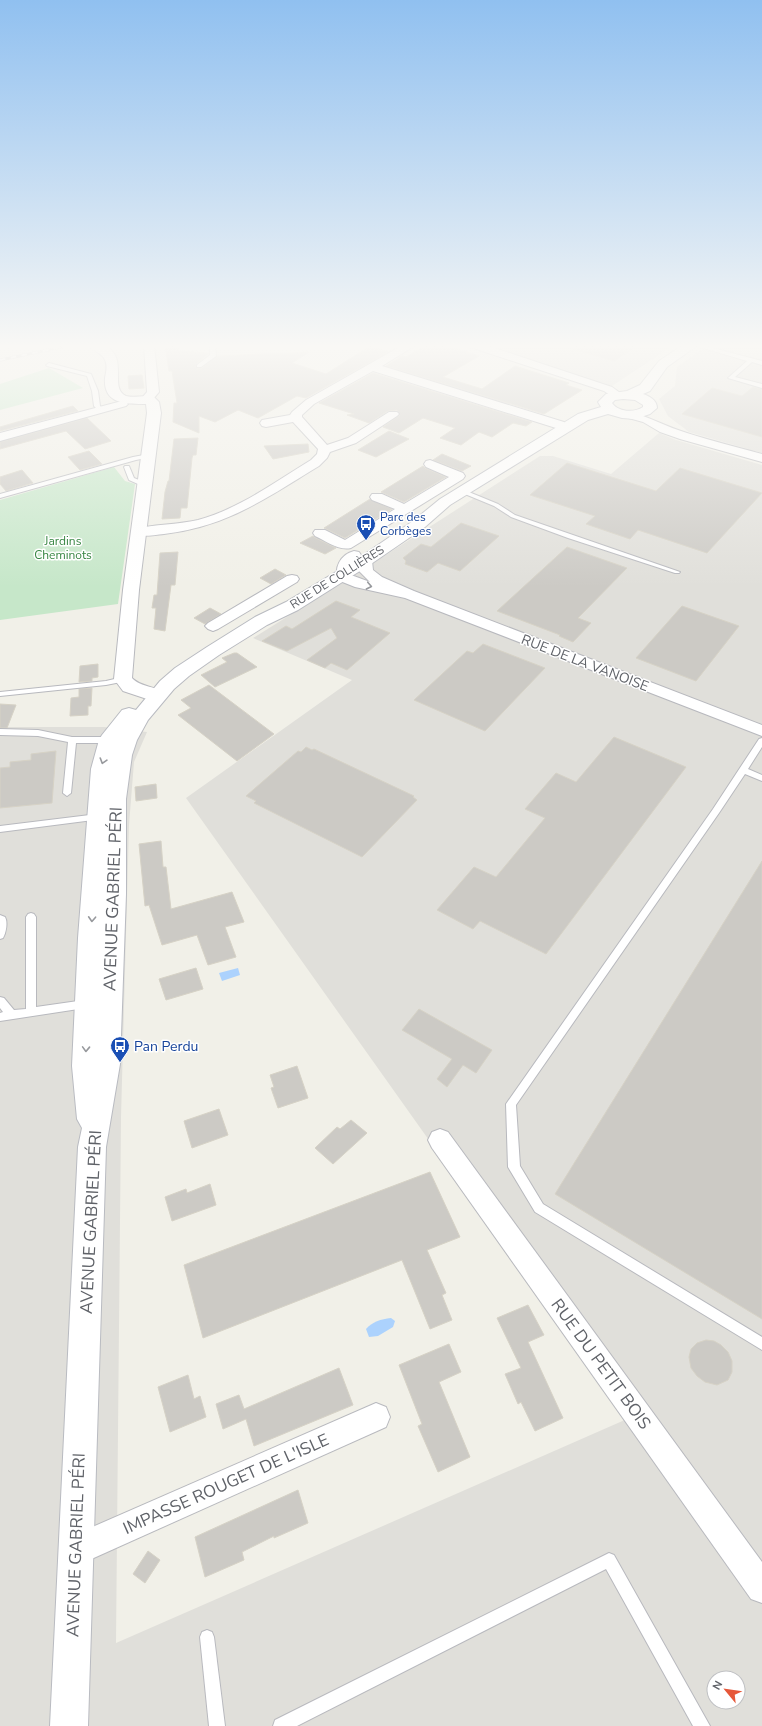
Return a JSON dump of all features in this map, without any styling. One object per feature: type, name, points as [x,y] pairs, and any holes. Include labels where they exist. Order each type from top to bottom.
[{"type":"main road","points":[[147,426],[151,433]]},
{"type":"main road","points":[[152,426],[125,646],[124,673],[130,687],[156,689]]},
{"type":"main road","name":"RUE DE COLLIÈRES","points":[[156,689],[261,621],[292,606],[343,574],[383,530],[559,426]]},
{"type":"main road","name":"RUE DE COLLIÈRES","points":[[156,689],[171,667],[260,604],[359,558],[419,524],[445,502],[569,426]]},
{"type":"main road","points":[[104,895],[98,817],[101,769],[118,740],[156,689]]},
{"type":"main road","name":"AVENUE GABRIEL PÉRI","points":[[69,1726],[92,1146],[107,1064],[99,1002],[104,895],[120,763],[118,740]]},
{"type":"street","points":[[0,437],[43,426]]},
{"type":"street","points":[[303,426],[324,449]]},
{"type":"street","points":[[324,449],[335,448],[348,443],[375,426]]},
{"type":"street","points":[[657,426],[684,436],[762,458]]},
{"type":"street","points":[[667,426],[684,436]]},
{"type":"street","points":[[139,532],[181,528],[218,518],[233,511],[315,463],[323,456],[324,449]]},
{"type":"street","name":"RUE DE COLLIÈRES","points":[[320,533],[346,545],[383,530],[405,509],[459,476],[430,464]]},
{"type":"street","points":[[377,497],[405,509]]},
{"type":"street","name":"RUE DE LA VANOISE","points":[[359,558],[364,564],[366,571],[377,580],[409,594],[762,731]]},
{"type":"street","name":"RUE DE LA VANOISE","points":[[343,574],[345,578],[360,584],[409,594]]},
{"type":"street","name":"RUE DE COLLIÈRES","points":[[213,626],[260,604],[292,579]]},
{"type":"street","name":"RUE DU PETIT BOIS","points":[[440,1140],[762,1588]]},
{"type":"street","name":"IMPASSE ROUGET DE L'ISLE","points":[[76,1550],[376,1417]]},
{"type":"lane","points":[[0,496],[135,458],[149,456]]},
{"type":"lane","points":[[127,467],[131,480],[146,482]]},
{"type":"lane","points":[[462,491],[496,505],[513,516],[677,572]]},
{"type":"lane","points":[[0,694],[106,683],[124,673]]},
{"type":"lane","points":[[0,732],[38,732],[72,740],[118,740]]},
{"type":"lane","points":[[67,793],[72,740]]},
{"type":"lane","points":[[762,741],[716,811],[511,1104],[514,1167],[539,1208],[762,1344]]},
{"type":"lane","points":[[743,770],[762,778]]},
{"type":"lane","points":[[0,829],[98,817]]},
{"type":"lane","points":[[30,1012],[31,918]]},
{"type":"lane","points":[[0,920],[2,920],[0,935]]},
{"type":"lane","points":[[0,1001],[12,1015]]},
{"type":"lane","points":[[0,1017],[99,1002]]},
{"type":"lane","points":[[281,1726],[609,1560],[702,1726]]},
{"type":"lane","points":[[207,1637],[217,1726]]},
{"type":"shaded area","points":[[681,426],[762,426],[762,453],[689,432]]},
{"type":"shaded area","points":[[659,433],[676,440],[762,465],[762,1726],[0,1726],[0,727],[104,727],[147,732],[134,762],[129,825],[121,1117],[116,1643],[627,1419],[186,798],[352,680],[253,638],[540,456],[553,456],[611,474]]},
{"type":"green space","name":"Jardins Cheminots","points":[[114,467],[125,481],[135,484],[118,604],[0,620],[0,500]]},
{"type":"water","points":[[238,968],[240,975],[222,981],[219,973]]},
{"type":"water","points":[[391,1318],[395,1321],[393,1327],[378,1336],[369,1337],[366,1329],[371,1324]]},
{"type":"building","points":[[5,426],[21,426],[0,431],[0,427]]},
{"type":"building","points":[[60,426],[95,426],[111,441],[85,449],[66,431],[0,449],[0,442]]},
{"type":"building","points":[[181,426],[199,426],[199,433]]},
{"type":"building","points":[[385,426],[411,426],[399,433],[383,427]]},
{"type":"building","points":[[447,426],[509,426],[492,437],[479,432],[461,445],[440,438],[455,428]]},
{"type":"building","points":[[722,426],[762,426],[762,437]]},
{"type":"building","points":[[389,431],[409,439],[376,457],[358,450]]},
{"type":"building","points":[[198,438],[196,455],[193,455],[192,458],[187,508],[181,508],[180,518],[162,519],[165,492],[169,481],[174,439]]},
{"type":"building","points":[[308,444],[309,452],[273,459],[264,446]]},
{"type":"building","points":[[89,451],[102,464],[80,470],[68,457]]},
{"type":"building","points":[[442,454],[471,466],[462,471],[433,460]]},
{"type":"building","points":[[567,463],[656,491],[680,468],[762,493],[707,553],[638,530],[630,539],[586,524],[595,516],[530,495]]},
{"type":"building","points":[[423,466],[446,477],[404,502],[381,492]]},
{"type":"building","points":[[22,470],[33,483],[6,491],[0,484],[0,477]]},
{"type":"building","points":[[370,499],[392,509],[345,538],[324,528]]},
{"type":"building","points":[[461,523],[499,536],[460,571],[438,563],[427,572],[405,564],[406,561],[403,558],[421,544],[431,547]]},
{"type":"building","points":[[313,536],[336,548],[325,554],[300,543]]},
{"type":"building","points":[[567,547],[627,568],[578,618],[591,623],[573,642],[559,636],[560,635],[497,611]]},
{"type":"building","points":[[178,552],[175,585],[171,585],[165,631],[154,629],[156,608],[152,608],[154,595],[157,595],[160,553]]},
{"type":"building","points":[[275,569],[286,575],[271,584],[260,578]]},
{"type":"building","points":[[336,601],[360,610],[351,617],[390,633],[347,670],[331,663],[325,668],[307,660],[337,638],[331,628],[287,651],[262,641],[286,626],[292,629]]},
{"type":"building","points":[[682,606],[739,626],[696,681],[636,658]]},
{"type":"building","points":[[210,608],[221,614],[205,624],[194,618]]},
{"type":"building","points":[[483,644],[545,668],[485,731],[414,700],[467,651],[473,653]]},
{"type":"building","points":[[237,653],[257,667],[215,687],[201,675],[227,662],[222,658]]},
{"type":"building","points":[[98,664],[98,677],[92,678],[92,681],[79,682],[80,666]]},
{"type":"building","points":[[209,685],[274,734],[237,761],[178,715],[191,708],[181,700]]},
{"type":"building","points":[[92,688],[91,706],[88,706],[88,715],[70,716],[71,698],[79,697],[79,689]]},
{"type":"building","points":[[0,704],[16,705],[7,728],[0,728]]},
{"type":"building","points":[[614,737],[686,767],[546,954],[480,921],[473,929],[437,910],[474,867],[496,877],[545,818],[525,809],[556,773],[576,782]]},
{"type":"building","points":[[306,747],[312,750],[314,749],[414,796],[413,797],[417,800],[362,857],[254,803],[256,801],[246,796],[298,751],[301,752]]},
{"type":"building","points":[[56,751],[52,803],[0,808],[0,768],[10,767],[10,762],[31,760],[31,754]]},
{"type":"building","points":[[156,784],[157,798],[136,801],[135,787]]},
{"type":"building","points":[[161,841],[163,867],[166,867],[171,909],[232,892],[244,922],[225,927],[236,957],[208,965],[197,935],[162,945],[149,905],[145,906],[139,844]]},
{"type":"building","points":[[762,861],[762,1319],[555,1194]]},
{"type":"building","points":[[196,968],[203,989],[166,1000],[159,979]]},
{"type":"building","points":[[419,1009],[492,1050],[476,1073],[463,1065],[447,1087],[437,1079],[452,1059],[402,1030]]},
{"type":"building","points":[[297,1066],[308,1098],[278,1108],[271,1088],[274,1087],[270,1075]]},
{"type":"building","points":[[219,1109],[228,1135],[192,1148],[184,1121]]},
{"type":"building","points":[[351,1120],[367,1133],[333,1164],[315,1148],[337,1127],[340,1129]]},
{"type":"building","points":[[430,1172],[460,1237],[427,1250],[446,1293],[442,1295],[452,1320],[430,1329],[402,1260],[203,1338],[184,1265]]},
{"type":"building","points":[[210,1184],[216,1205],[172,1221],[165,1197],[186,1189],[187,1193]]},
{"type":"building","points":[[528,1305],[544,1335],[528,1342],[563,1418],[535,1431],[521,1402],[518,1404],[505,1374],[521,1368],[497,1318]]},
{"type":"building","points":[[706,1340],[714,1341],[721,1345],[728,1352],[732,1361],[732,1372],[728,1380],[717,1385],[705,1382],[697,1376],[691,1368],[689,1357],[691,1349],[697,1343]]},
{"type":"building","points":[[449,1344],[461,1372],[439,1382],[470,1457],[438,1472],[418,1426],[422,1424],[399,1365]]},
{"type":"building","points":[[339,1368],[353,1405],[254,1446],[246,1419],[223,1429],[216,1404],[239,1395],[244,1409]]},
{"type":"building","points":[[188,1375],[194,1399],[200,1396],[206,1417],[170,1432],[158,1387]]},
{"type":"building","points":[[298,1490],[308,1523],[274,1538],[274,1536],[242,1552],[244,1560],[205,1577],[195,1537]]},
{"type":"building","points":[[148,1551],[160,1560],[145,1583],[133,1574]]},
{"type":"place","name":"Parc des Corbèges","points":[[366,541]]},
{"type":"place","name":"Pan Perdu","points":[[120,1063]]}]
